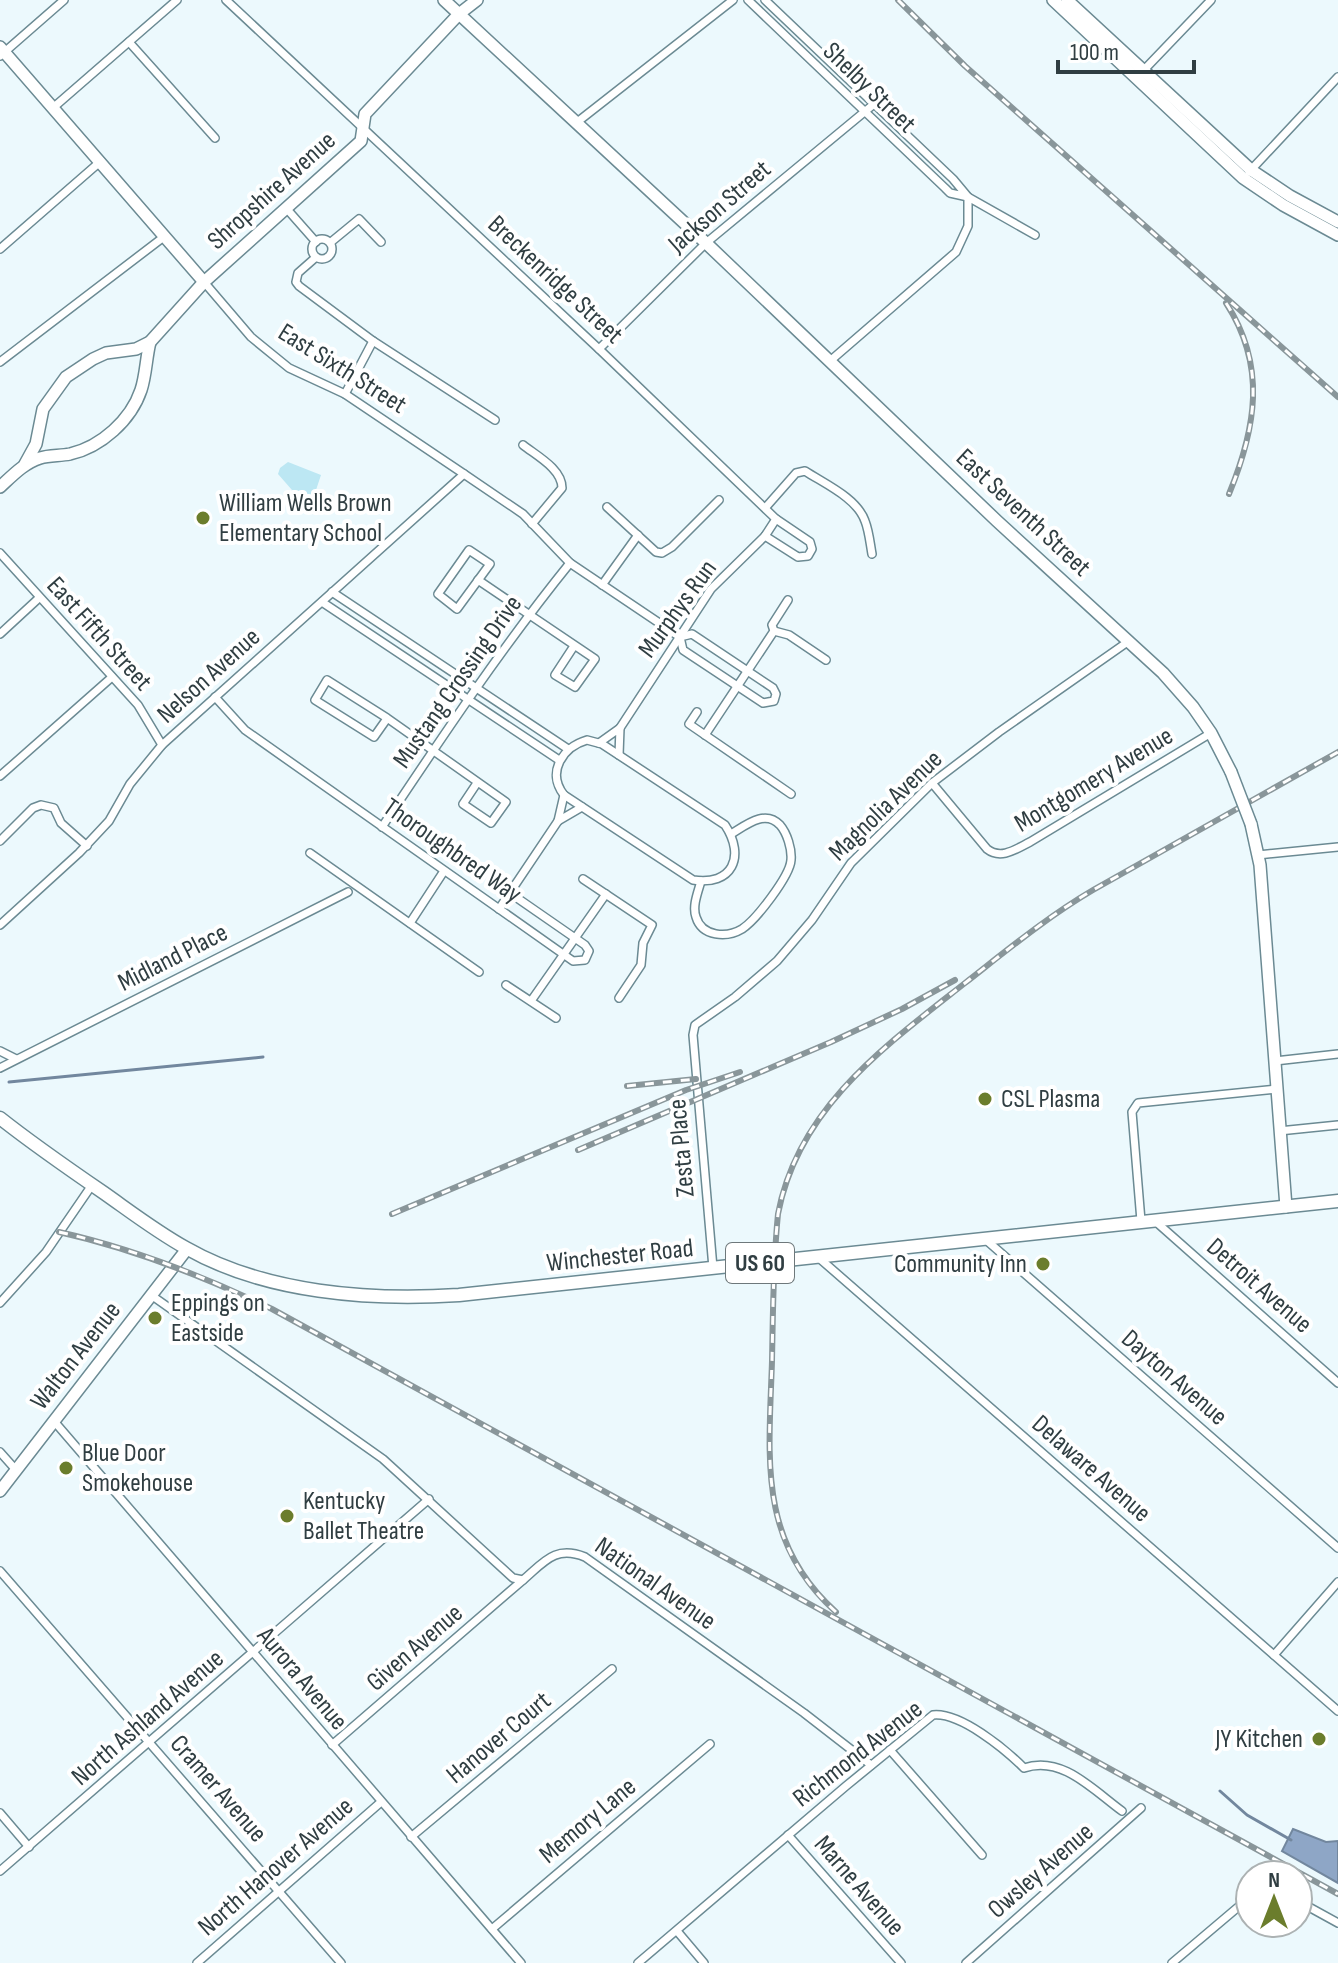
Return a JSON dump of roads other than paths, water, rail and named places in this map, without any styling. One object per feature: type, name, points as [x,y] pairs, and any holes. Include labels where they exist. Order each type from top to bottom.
[{"type":"main road","name":"Winchester Road","points":[[0,1118],[187,1249],[245,1272],[299,1287],[383,1297],[459,1295],[1338,1201]]},
{"type":"street","points":[[1,51],[64,0]]},
{"type":"street","points":[[54,107],[177,0]]},
{"type":"street","name":"Breckenridge Street","points":[[226,0],[776,519],[810,542],[810,553],[803,558],[798,557],[765,536]]},
{"type":"street","name":"East Seventh Street","points":[[444,0],[706,243],[997,521],[1129,641],[1179,690],[1211,733],[1231,772],[1251,824],[1258,855],[1286,1207]]},
{"type":"street","name":"Shropshire Avenue","points":[[0,487],[25,464],[36,444],[43,409],[66,377],[106,353],[136,349],[150,342],[204,282],[361,141],[365,114],[459,14],[477,0]]},
{"type":"street","points":[[576,123],[733,0]]},
{"type":"street","name":"Shelby Street","points":[[748,0],[950,193],[968,197],[1035,235]]},
{"type":"street","name":"Shelby Street","points":[[765,0],[953,179],[968,197]]},
{"type":"street","points":[[1053,0],[1283,205],[1338,235]]},
{"type":"street","points":[[1067,0],[1139,75]]},
{"type":"street","points":[[1139,75],[1211,0]]},
{"type":"street","points":[[129,42],[215,138]]},
{"type":"street","name":"East Sixth Street","points":[[1,51],[54,107],[251,337],[289,368],[345,394],[523,514],[570,563],[680,637],[683,650],[736,687],[763,703],[774,701],[776,694],[773,688],[692,634],[680,637]]},
{"type":"street","points":[[1247,174],[1338,77]]},
{"type":"street","name":"Jackson Street","points":[[599,349],[706,243],[874,104]]},
{"type":"street","points":[[0,249],[101,161]]},
{"type":"street","points":[[1247,174],[1338,222]]},
{"type":"street","points":[[830,361],[956,252],[968,226],[968,197]]},
{"type":"street","points":[[286,208],[316,242]]},
{"type":"street","points":[[331,242],[359,219],[381,242]]},
{"type":"street","points":[[0,362],[165,236]]},
{"type":"street","points":[[316,242],[331,242]]},
{"type":"street","points":[[315,258],[313,251],[316,242]]},
{"type":"street","points":[[331,242],[328,255],[315,258],[298,273],[296,282],[373,341],[495,420]]},
{"type":"street","points":[[345,394],[373,341]]},
{"type":"street","name":"Shropshire Avenue","points":[[25,464],[42,457],[89,448],[123,420],[142,389],[150,342]]},
{"type":"street","points":[[123,352],[134,355],[144,368]]},
{"type":"street","points":[[37,434],[45,452],[56,455]]},
{"type":"street","points":[[523,445],[556,471],[562,481],[562,488],[532,524]]},
{"type":"street","points":[[766,507],[796,473],[805,471],[858,509],[866,522],[872,554]]},
{"type":"street","name":"Nelson Avenue","points":[[0,925],[87,846],[109,821],[130,784],[162,745],[464,474]]},
{"type":"street","points":[[607,507],[656,552],[667,551],[719,500]]},
{"type":"street","name":"Murphys Run","points":[[599,743],[620,728],[711,589],[765,536],[776,519]]},
{"type":"street","points":[[602,585],[638,535]]},
{"type":"street","points":[[469,550],[490,564],[478,580],[457,609],[438,594],[469,550]]},
{"type":"street","name":"East Fifth Street","points":[[0,553],[138,705],[162,745]]},
{"type":"street","name":"Mustang Crossing Drive","points":[[382,827],[475,689],[570,563]]},
{"type":"street","points":[[478,580],[595,659],[575,687],[555,675],[574,646]]},
{"type":"street","points":[[332,592],[568,749]]},
{"type":"street","points":[[0,634],[39,598]]},
{"type":"street","points":[[774,631],[772,625],[788,600]]},
{"type":"street","points":[[322,602],[559,760]]},
{"type":"street","points":[[774,631],[789,635],[826,660]]},
{"type":"street","points":[[705,735],[774,631]]},
{"type":"street","name":"Magnolia Avenue","points":[[695,1025],[735,997],[777,961],[797,940],[851,863],[932,783],[1129,641]]},
{"type":"street","points":[[0,776],[112,677]]},
{"type":"street","points":[[386,720],[374,737],[315,700],[327,680],[387,718],[506,802],[491,823],[463,804],[477,783]]},
{"type":"street","name":"Thoroughbred Way","points":[[215,697],[245,730],[564,954]]},
{"type":"street","points":[[697,712],[689,724],[791,794]]},
{"type":"street","points":[[619,755],[620,728]]},
{"type":"street","name":"Montgomery Avenue","points":[[932,783],[987,849],[993,854],[1004,854],[1030,842],[1211,733]]},
{"type":"street","points":[[587,740],[599,743],[725,825],[737,851],[726,874],[717,880],[693,880],[564,795],[557,781],[559,760],[568,749],[587,740]]},
{"type":"street","points":[[499,909],[558,821],[564,795]]},
{"type":"street","points":[[0,841],[33,808],[41,805],[54,808],[61,823],[87,846]]},
{"type":"street","points":[[558,821],[582,807]]},
{"type":"street","points":[[701,881],[695,903],[699,925],[717,935],[729,934],[742,929],[757,916],[789,871],[789,845],[777,822],[757,818],[731,834]]},
{"type":"street","points":[[1258,855],[1338,847]]},
{"type":"street","points":[[310,853],[479,972]]},
{"type":"street","points":[[410,923],[444,871]]},
{"type":"street","points":[[583,879],[652,925],[643,943],[641,965],[619,998]]},
{"type":"street","name":"Midland Place","points":[[0,1068],[348,892]]},
{"type":"street","name":"Thoroughbred Way","points":[[510,893],[575,938]]},
{"type":"street","points":[[531,1001],[606,894]]},
{"type":"street","points":[[564,954],[577,962],[585,960],[588,948],[575,938]]},
{"type":"street","points":[[506,985],[556,1018]]},
{"type":"street","name":"Zesta Place","points":[[695,1025],[694,1050],[713,1268]]},
{"type":"street","points":[[0,1051],[16,1059]]},
{"type":"street","points":[[1275,1061],[1338,1054]]},
{"type":"street","points":[[1147,1220],[1132,1112],[1141,1102],[1276,1089]]},
{"type":"street","points":[[1279,1131],[1338,1125]]},
{"type":"street","points":[[0,1303],[46,1252],[92,1185]]},
{"type":"street","name":"Detroit Avenue","points":[[1147,1220],[1338,1383]]},
{"type":"street","name":"Dayton Avenue","points":[[984,1238],[1338,1548]]},
{"type":"street","name":"Walton Avenue","points":[[0,1491],[187,1249]]},
{"type":"street","name":"Delaware Avenue","points":[[817,1257],[1338,1711]]},
{"type":"street","points":[[151,1295],[354,1436],[429,1499],[510,1576],[523,1580]]},
{"type":"street","name":"Aurora Avenue","points":[[53,1420],[521,1963]]},
{"type":"street","points":[[0,1452],[16,1470]]},
{"type":"street","name":"North Ashland Avenue","points":[[0,1871],[429,1499]]},
{"type":"street","name":"National Avenue","points":[[523,1580],[557,1554],[574,1553],[585,1557],[804,1713],[871,1765]]},
{"type":"street","name":"Cramer Avenue","points":[[0,1571],[341,1963]]},
{"type":"street","name":"Given Avenue","points":[[332,1745],[523,1580]]},
{"type":"street","points":[[1274,1655],[1338,1582]]},
{"type":"street","name":"Hanover Court","points":[[411,1837],[612,1669]]},
{"type":"street","name":"Richmond Avenue","points":[[638,1963],[933,1715],[944,1714],[979,1733],[1008,1752],[1024,1768],[1045,1764],[1073,1774],[1122,1811]]},
{"type":"street","name":"Memory Lane","points":[[492,1929],[710,1744]]},
{"type":"street","points":[[890,1750],[982,1855]]},
{"type":"street","name":"North Hanover Avenue","points":[[197,1963],[381,1802]]},
{"type":"street","name":"Owsley Avenue","points":[[966,1963],[1141,1808]]},
{"type":"street","points":[[0,1813],[29,1847]]},
{"type":"street","name":"Marne Avenue","points":[[788,1835],[901,1963]]},
{"type":"street","points":[[1314,1910],[1338,1923]]},
{"type":"street","points":[[1172,1963],[1234,1911]]},
{"type":"street","points":[[677,1931],[704,1963]]},
{"type":"waterway","points":[[9,1082],[263,1057]]},
{"type":"waterway","points":[[1220,1791],[1247,1815],[1291,1840]]},
{"type":"railway","points":[[898,0],[965,66],[1338,397]]},
{"type":"railway","points":[[1226,303],[1248,350],[1253,397],[1246,445],[1229,494]]},
{"type":"railway","points":[[836,1612],[810,1585],[792,1556],[780,1527],[770,1464],[778,1214],[788,1176],[804,1142],[849,1082],[876,1056],[1043,923],[1093,890],[1338,752]]},
{"type":"railway","points":[[578,1150],[831,1042],[955,980]]},
{"type":"railway","points":[[392,1214],[686,1090],[740,1072]]},
{"type":"railway","points":[[627,1086],[696,1079]]},
{"type":"railway","points":[[59,1232],[168,1264],[272,1309],[1338,1894]]},
{"type":"place","name":"William Wells Brown Elementary School","points":[[203,518]]},
{"type":"place","name":"CSL Plasma","points":[[985,1099]]},
{"type":"place","name":"Community Inn","points":[[1043,1264]]},
{"type":"place","name":"Eppings on Eastside","points":[[155,1318]]},
{"type":"place","name":"Blue Door Smokehouse","points":[[66,1468]]},
{"type":"place","name":"Kentucky Ballet Theatre","points":[[287,1516]]},
{"type":"place","name":"JY Kitchen","points":[[1319,1739]]}]
